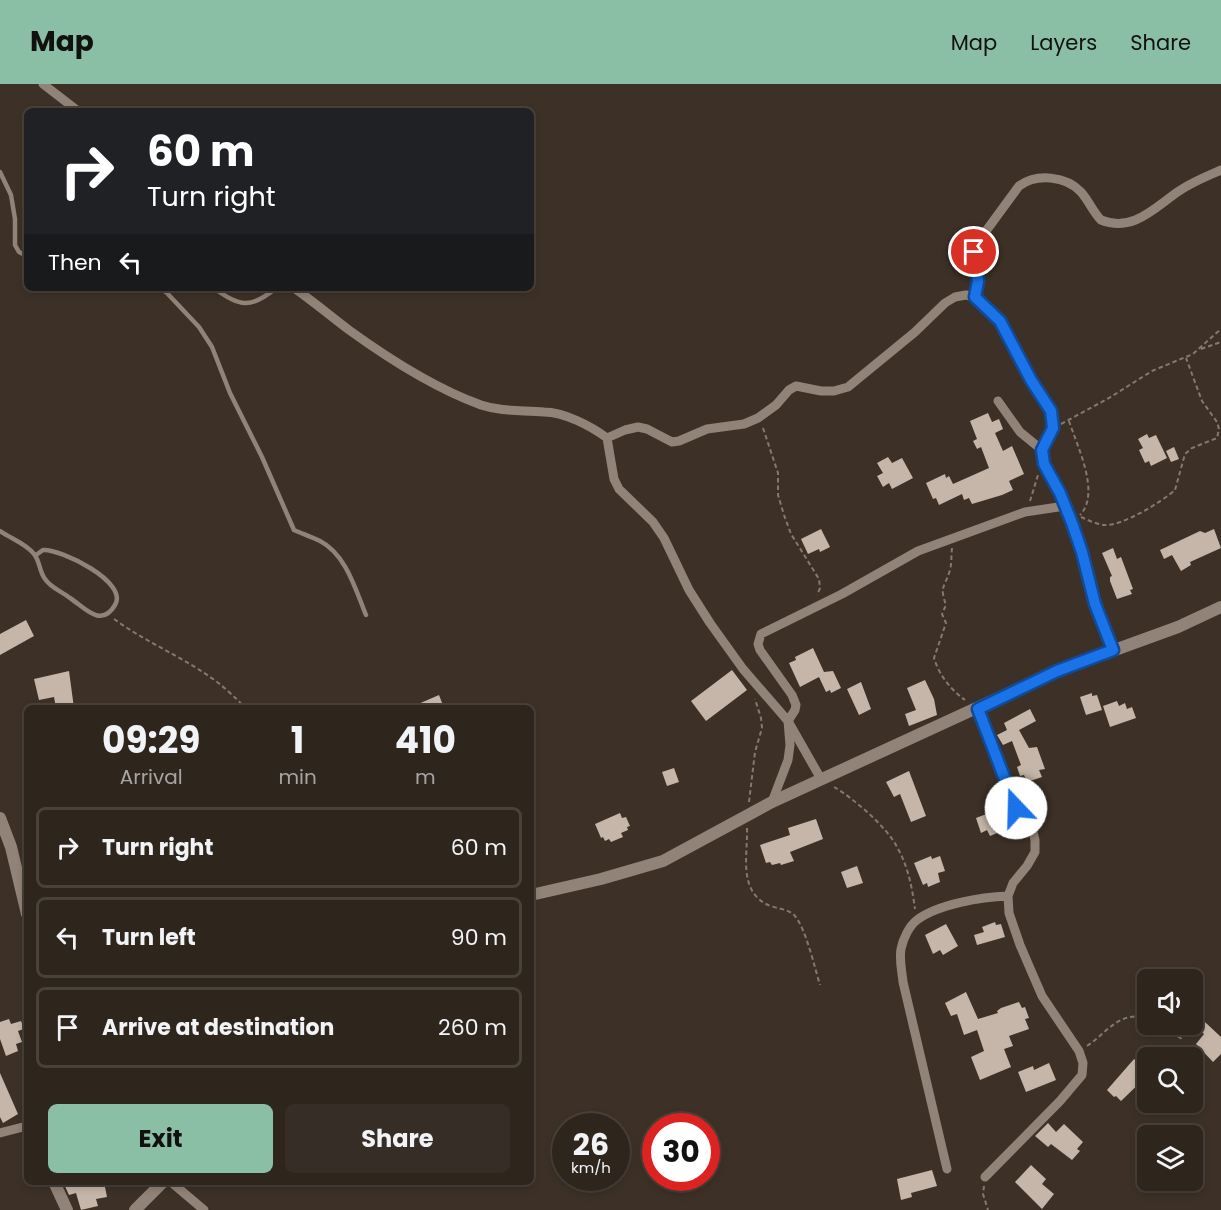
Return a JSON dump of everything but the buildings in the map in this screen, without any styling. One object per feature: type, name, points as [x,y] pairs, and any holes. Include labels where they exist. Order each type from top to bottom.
[{"type":"street","points":[[43,84],[74,108]]},
{"type":"street","points":[[975,297],[978,281],[974,258],[975,246],[1019,186],[1027,180],[1055,178],[1069,183],[1079,190],[1101,220],[1122,225],[1148,214],[1192,183],[1221,170]]},
{"type":"street","points":[[298,291],[378,350],[456,394],[481,405],[503,411],[544,411],[557,414],[591,428],[607,438],[614,479],[619,489],[653,522],[664,538],[689,590],[710,623],[743,669],[788,721],[821,779]]},
{"type":"street","points":[[607,438],[638,427],[647,429],[672,442],[680,441],[707,429],[733,427],[758,418],[796,386],[821,391],[834,391],[848,387],[915,332],[945,303],[955,297],[966,295],[975,297],[992,312],[1006,330],[1031,380],[1051,411],[1053,428],[1042,454]]},
{"type":"street","points":[[998,401],[1020,432],[1042,454],[1044,464],[1065,506],[1082,552],[1095,604],[1113,650]]},
{"type":"street","points":[[772,802],[788,760],[790,746],[788,721],[795,710],[795,701],[776,670],[760,650],[758,644],[760,634],[842,594],[910,555],[1024,512],[1065,506]]},
{"type":"street","points":[[534,894],[601,879],[663,861],[772,802],[1057,671],[1178,627],[1221,607]]},
{"type":"street","points":[[978,709],[1016,808],[1033,832],[1035,840],[1035,852],[1013,883],[1008,896],[1009,914],[1042,996],[1079,1051],[1083,1063],[1082,1075],[1060,1101],[985,1177]]},
{"type":"street","points":[[0,818],[11,847],[24,901]]},
{"type":"street","points":[[947,1169],[903,982],[900,963],[901,948],[906,934],[916,921],[957,904],[984,897],[1008,896]]},
{"type":"street","points":[[0,1133],[24,1127]]},
{"type":"street","points":[[55,1185],[67,1210]]},
{"type":"street","points":[[135,1210],[160,1185]]},
{"type":"street","points":[[175,1185],[204,1210]]},
{"type":"lane","points":[[0,172],[11,195],[15,219],[15,245],[19,252],[24,254]]},
{"type":"lane","points":[[170,291],[166,292],[199,327],[212,347],[230,393],[262,457],[294,530],[320,540],[331,548],[342,562],[366,615]]},
{"type":"lane","points":[[219,291],[236,302],[249,304],[262,300],[272,291]]},
{"type":"lane","points":[[0,531],[36,555],[43,576],[56,590],[71,598],[85,612],[92,615],[107,614],[117,600],[115,589],[106,578],[57,552],[43,550],[36,555]]},
{"type":"path","points":[[1200,350],[1221,329]]},
{"type":"path","points":[[1053,428],[1152,371],[1221,342]]},
{"type":"path","points":[[1068,421],[1088,482],[1089,498],[1086,508],[1079,516],[1103,525],[1112,525],[1125,520],[1171,494],[1175,490],[1185,454],[1192,447],[1212,441],[1219,434],[1217,422],[1202,401],[1186,358]]},
{"type":"path","points":[[758,418],[778,473],[778,495],[791,534],[819,579],[820,588],[814,599]]},
{"type":"path","points":[[1024,512],[1036,484],[1042,454]]},
{"type":"path","points":[[952,538],[950,571],[941,593],[946,605],[942,612],[946,623],[934,658],[942,676],[951,688],[978,709]]},
{"type":"path","points":[[107,614],[131,631],[191,664],[218,683],[242,705]]},
{"type":"path","points":[[753,695],[762,728],[755,752],[746,815],[746,875],[749,885],[763,903],[795,916],[803,933],[820,986]]},
{"type":"path","points":[[821,779],[862,807],[897,845],[907,869],[916,921]]},
{"type":"path","points":[[1079,1051],[1095,1041],[1113,1023],[1129,1016],[1137,1017]]},
{"type":"path","points":[[1176,1035],[1182,1039]]},
{"type":"path","points":[[985,1177],[984,1194],[988,1210]]},
{"type":"route","points":[[974,252],[978,281],[975,297],[992,312],[1006,330],[1031,380],[1051,411],[1053,428],[1042,450],[1042,457],[1072,523],[1095,604],[1113,650],[1057,671],[978,709],[1016,808]]}]
